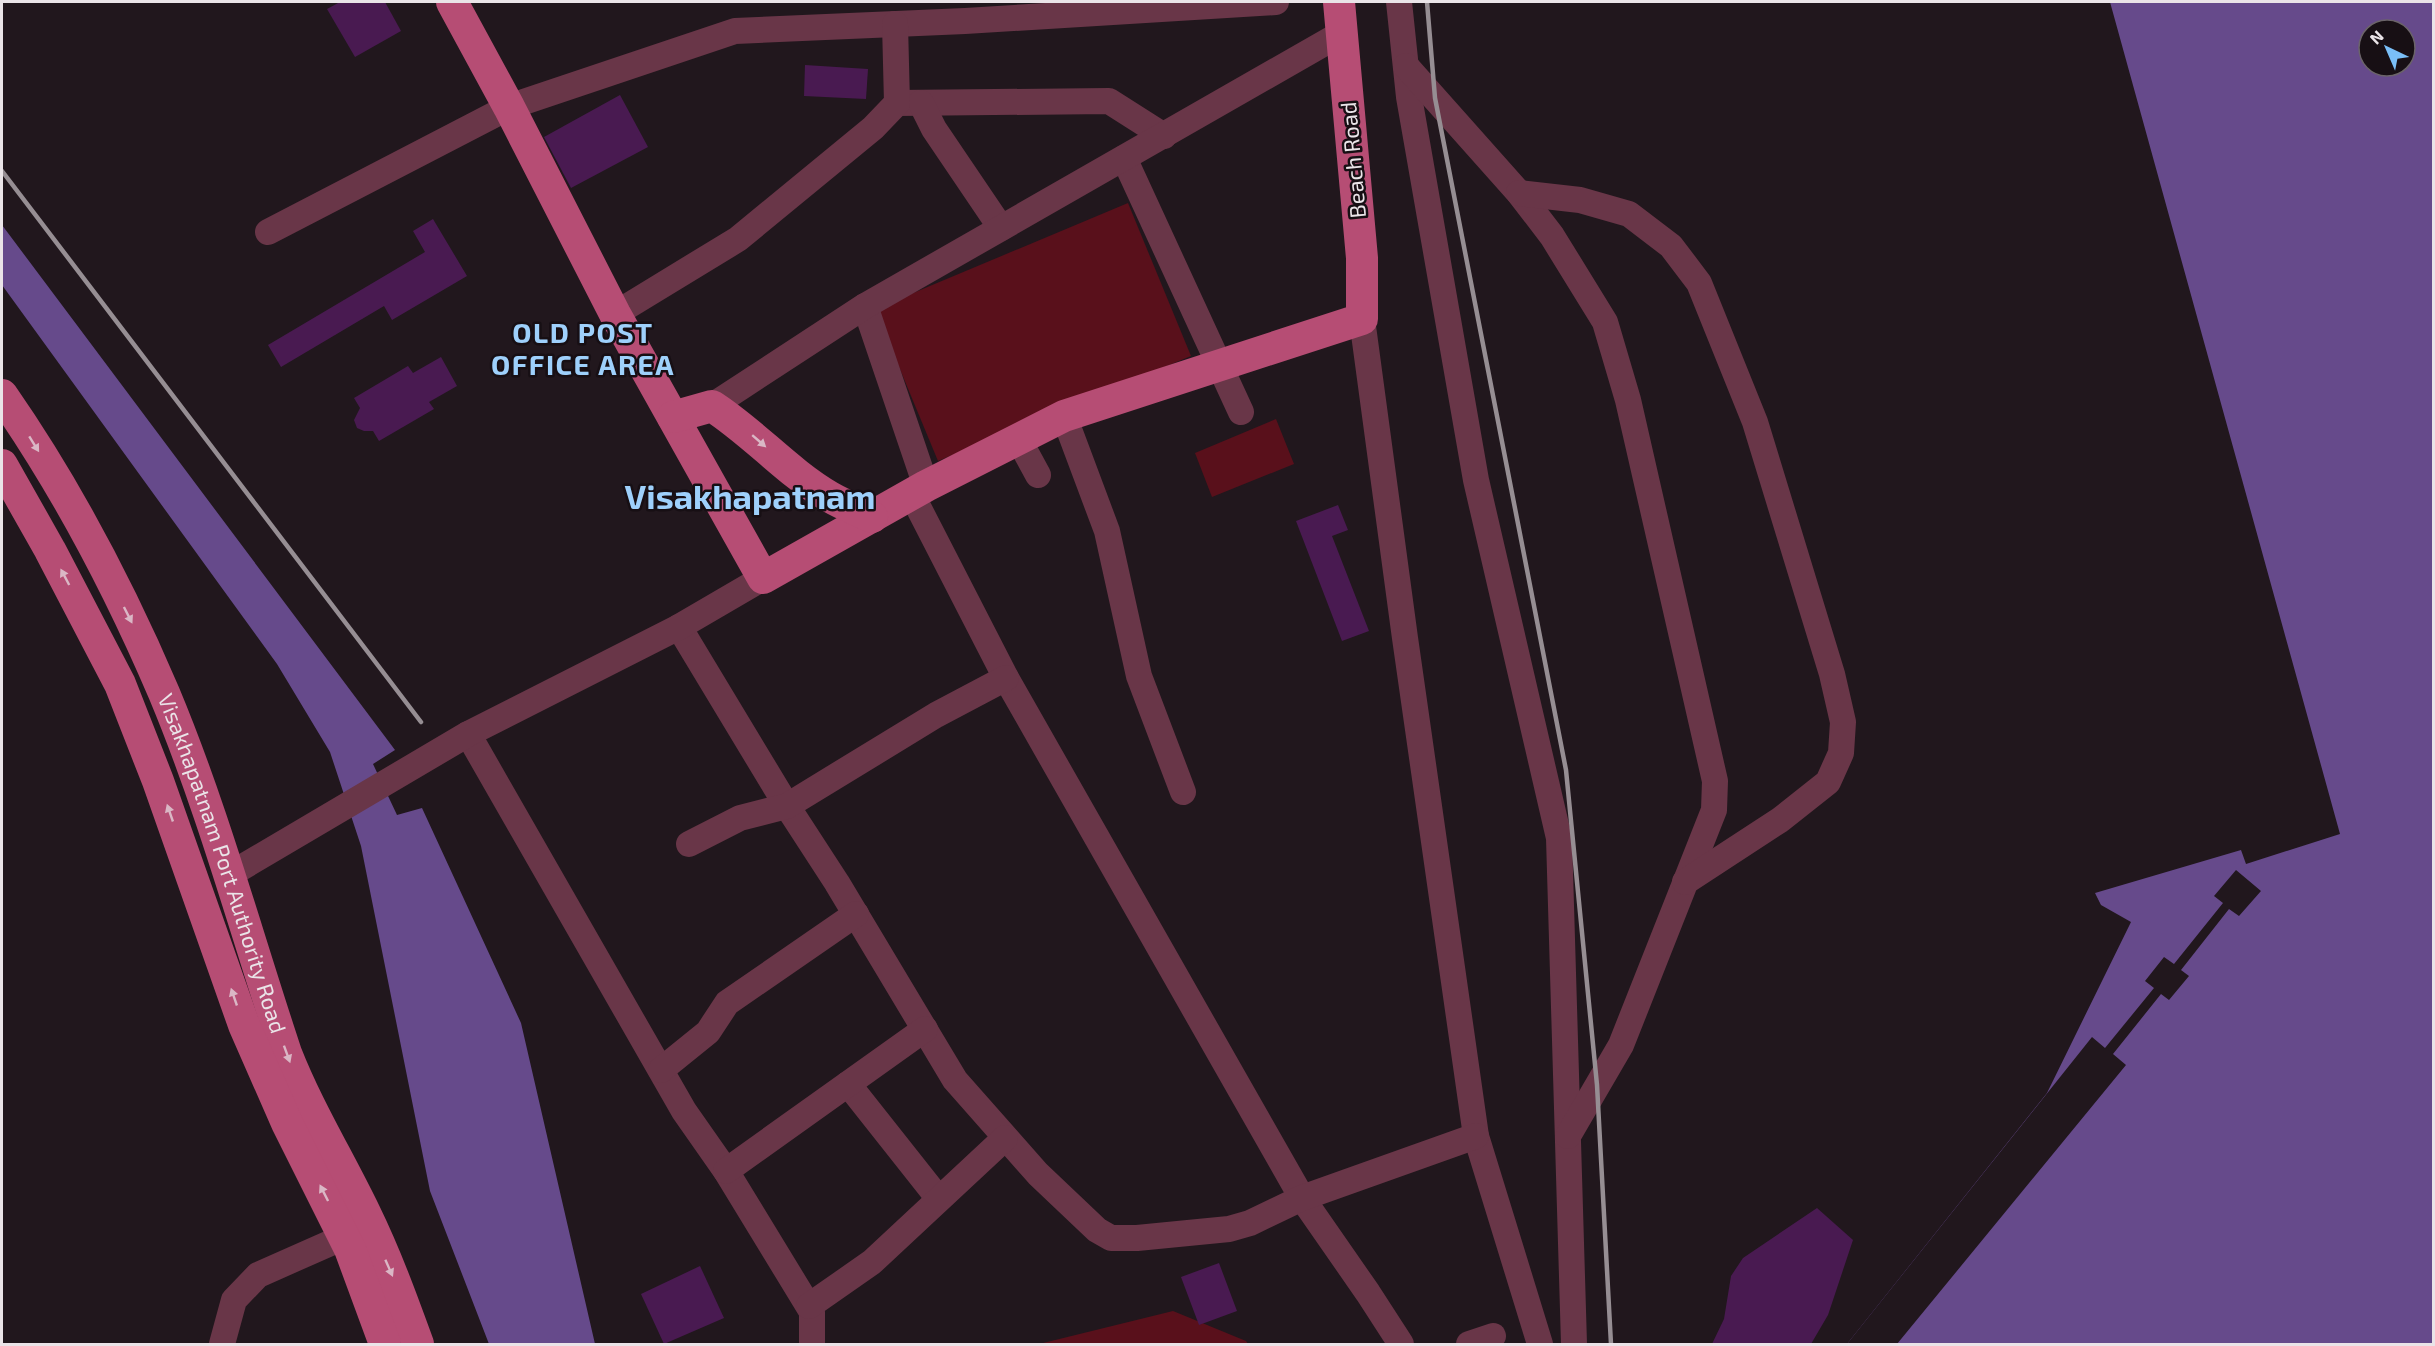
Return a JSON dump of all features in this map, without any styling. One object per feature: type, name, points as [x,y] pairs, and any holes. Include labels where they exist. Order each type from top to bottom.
[{"type":"main road","name":"Beach Road","points":[[1340,2],[1362,258],[1362,319]]},
{"type":"main road","points":[[455,3],[615,314],[764,578],[919,491],[1064,416],[1362,319]]},
{"type":"main road","name":"Visakhapatnam Port Authority Road","points":[[2,395],[77,518],[135,628],[164,694],[190,760],[279,1032],[357,1231],[385,1344]]},
{"type":"main road","points":[[673,417],[712,406],[738,422],[780,459],[830,497],[872,517]]},
{"type":"main road","name":"Visakhapatnam Port Authority Road","points":[[2,465],[50,550],[120,684],[158,781],[244,1025],[287,1123],[357,1231],[393,1276],[418,1344]]},
{"type":"street","points":[[268,232],[509,107],[735,31],[895,24],[964,11],[1276,2]]},
{"type":"street","points":[[1399,2],[1411,109],[1476,480],[1559,838],[1574,1344]]},
{"type":"street","points":[[895,24],[909,103],[934,129],[1001,228]]},
{"type":"street","points":[[712,406],[865,306],[1342,33]]},
{"type":"street","points":[[1406,66],[1519,193],[1551,236],[1605,322],[1628,400],[1716,781],[1714,810],[1621,1045],[1568,1136]]},
{"type":"street","points":[[615,314],[738,239],[873,128],[909,103],[1109,101],[1164,136]]},
{"type":"street","points":[[1124,158],[1241,412]]},
{"type":"street","points":[[1519,193],[1580,200],[1629,214],[1671,246],[1700,283],[1755,422],[1832,674],[1843,722],[1841,753],[1828,783],[1780,820],[1685,882]]},
{"type":"street","points":[[865,306],[919,491],[1006,678],[1302,1198],[1401,1344]]},
{"type":"street","points":[[1362,319],[1406,650],[1476,1136],[1540,1344]]},
{"type":"street","points":[[1064,416],[1107,531],[1139,676],[1183,792]]},
{"type":"street","points":[[1019,440],[1038,475]]},
{"type":"street","points":[[229,875],[418,761],[679,627],[764,578]]},
{"type":"street","points":[[679,627],[787,806],[856,914],[955,1080],[1038,1174],[1097,1230],[1111,1238],[1137,1238],[1229,1229],[1250,1223],[1302,1198],[1476,1136]]},
{"type":"street","points":[[689,844],[740,818],[787,806],[936,715],[1006,678]]},
{"type":"street","points":[[468,734],[684,1111],[726,1171],[809,1306],[812,1312],[812,1344]]},
{"type":"street","points":[[661,1070],[708,1032],[727,1003],[856,914]]},
{"type":"street","points":[[726,1171],[925,1029]]},
{"type":"street","points":[[848,1084],[939,1200]]},
{"type":"street","points":[[809,1306],[872,1262],[1005,1138]]},
{"type":"street","points":[[222,1344],[234,1300],[258,1275],[357,1231]]},
{"type":"shaded area","points":[[2110,2],[2433,2],[2433,1344],[1847,1344],[2047,1093],[2131,922],[2101,905],[2095,893],[2241,850],[2246,864],[2340,834]]},
{"type":"shaded area","points":[[1128,203],[1191,356],[938,461],[875,309]]},
{"type":"shaded area","points":[[2,225],[395,750],[373,764],[397,815],[422,808],[521,1023],[595,1344],[489,1344],[430,1191],[361,846],[330,752],[277,664],[2,285]]},
{"type":"shaded area","points":[[1276,419],[1294,464],[1212,497],[1195,453]]},
{"type":"shaded area","points":[[1173,1311],[1246,1341],[1248,1344],[1039,1344]]},
{"type":"pier","points":[[2236,870],[2261,891],[2239,916],[2229,909],[2181,970],[2189,976],[2169,1000],[2161,994],[2113,1054],[2126,1065],[1897,1344],[1847,1344],[2092,1037],[2105,1048],[2154,988],[2145,981],[2164,957],[2174,964],[2223,903],[2214,896]]},
{"type":"building","points":[[340,2],[385,2],[401,31],[355,57],[327,9]]},
{"type":"building","points":[[805,65],[868,69],[866,99],[804,96]]},
{"type":"building","points":[[620,95],[648,147],[571,188],[544,137]]},
{"type":"building","points":[[433,219],[467,276],[392,320],[384,306],[281,367],[268,345],[425,252],[413,231]]},
{"type":"building","points":[[441,357],[457,386],[429,402],[434,409],[379,441],[373,431],[357,428],[354,420],[360,408],[354,398],[408,366],[413,373]]},
{"type":"building","points":[[1338,505],[1348,530],[1332,536],[1369,631],[1342,641],[1296,521]]},
{"type":"building","points":[[1817,1208],[1853,1240],[1828,1315],[1811,1344],[1712,1344],[1724,1319],[1731,1276],[1743,1258]]},
{"type":"building","points":[[1219,1263],[1237,1311],[1199,1325],[1181,1277]]},
{"type":"building","points":[[700,1266],[724,1318],[664,1344],[641,1294]]},
{"type":"railway","points":[[1427,2],[1435,98],[1566,770],[1597,1085],[1611,1344]]},
{"type":"railway","points":[[2,171],[421,722]]},
{"type":"district","name":"OLD POST OFFICE AREA","points":[[583,349]]},
{"type":"district","name":"Visakhapatnam","points":[[750,497]]}]
